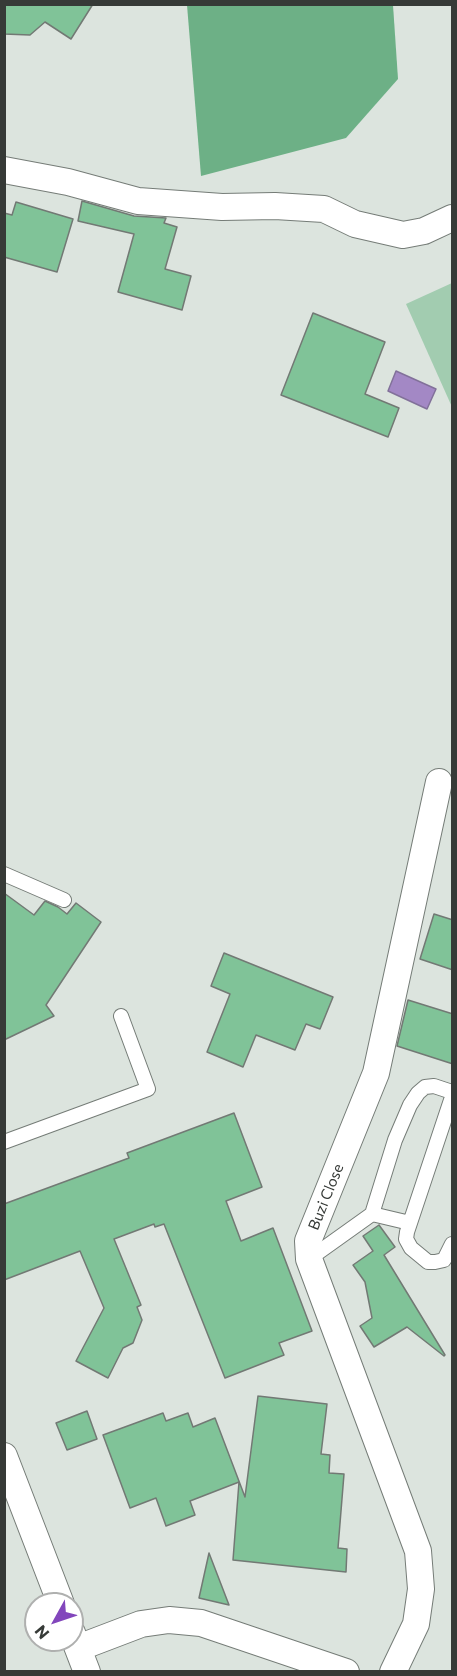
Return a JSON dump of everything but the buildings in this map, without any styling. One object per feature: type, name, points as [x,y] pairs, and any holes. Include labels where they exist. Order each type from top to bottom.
[{"type":"street","points":[[4,170],[68,182],[138,201],[222,207],[275,206],[324,209],[355,224],[403,235],[424,231],[453,218]]},
{"type":"street","name":"Buzi Close","points":[[393,1671],[416,1624],[421,1589],[417,1551],[309,1259],[308,1241],[376,1073],[440,782]]},
{"type":"street","points":[[4,1456],[56,1592]]},
{"type":"street","points":[[84,1638],[141,1624],[169,1620],[201,1623],[346,1671]]},
{"type":"street","points":[[80,1652],[87,1671]]},
{"type":"lane","points":[[4,874],[64,900]]},
{"type":"lane","points":[[4,1142],[148,1089],[121,1016]]},
{"type":"lane","points":[[309,1259],[372,1214],[395,1140],[410,1105],[418,1093],[425,1087],[434,1086],[453,1092]]},
{"type":"lane","points":[[453,1097],[406,1239],[411,1248],[428,1262],[444,1260],[453,1244]]},
{"type":"lane","points":[[372,1214],[410,1223]]},
{"type":"green space","points":[[187,5],[393,5],[398,79],[346,138],[201,176]]},
{"type":"green space","points":[[452,283],[452,407],[406,304]]},
{"type":"shaded area","points":[[396,371],[436,389],[427,409],[388,391]]}]
